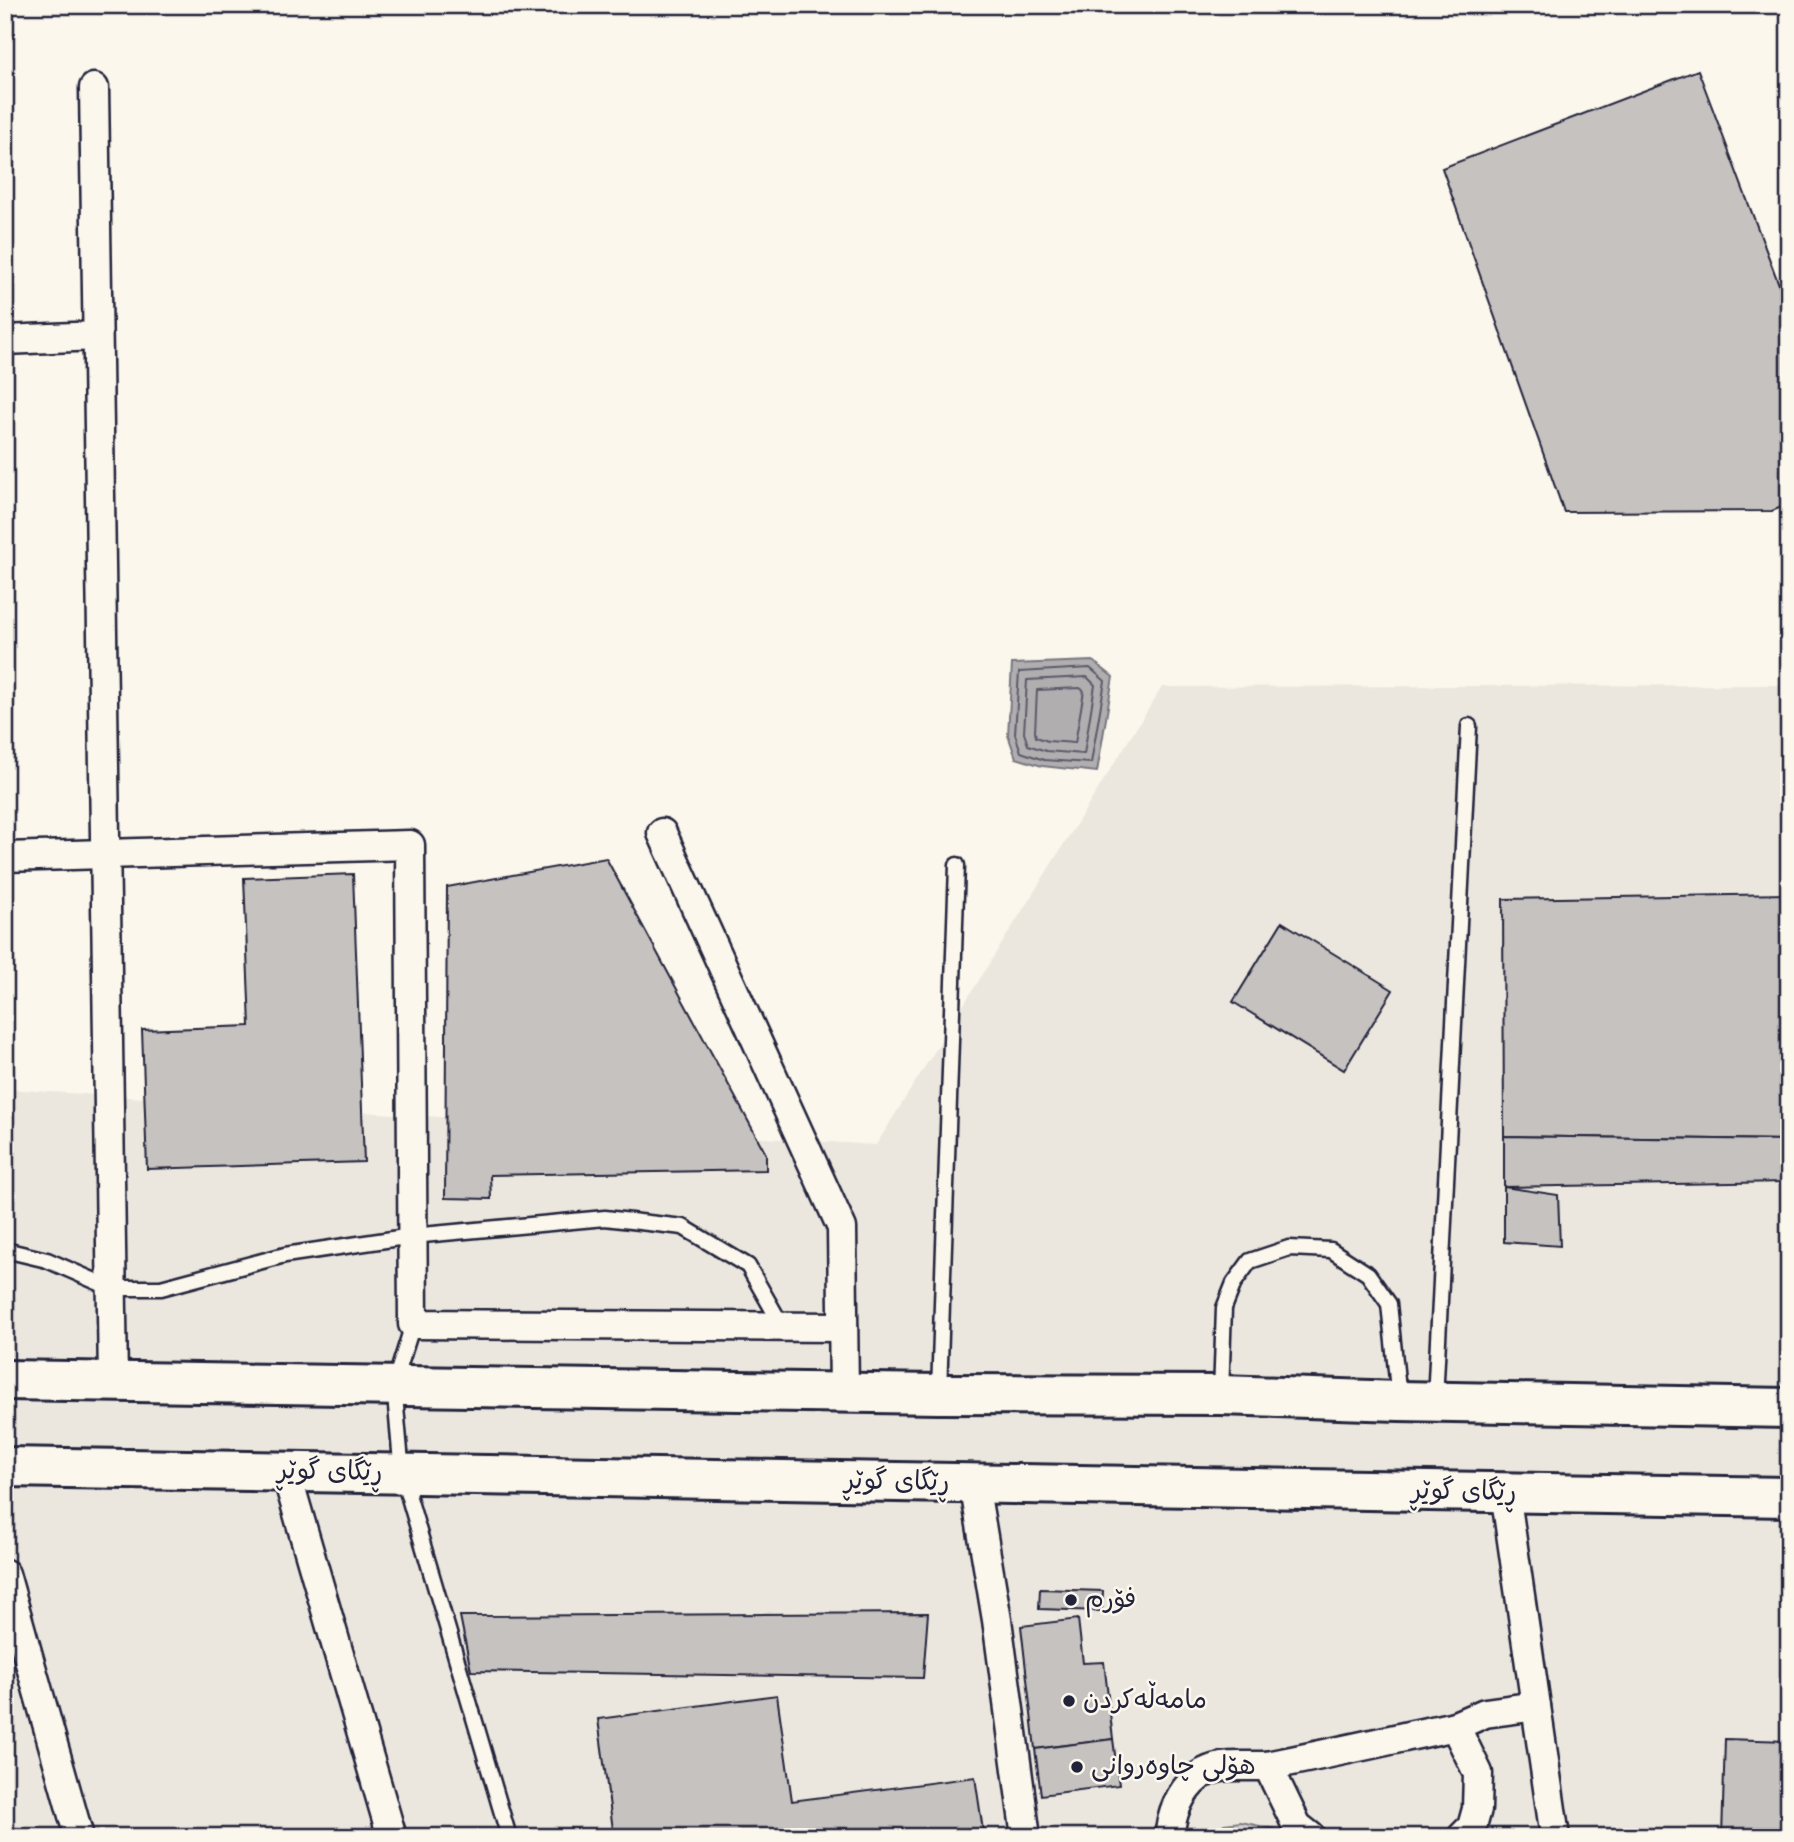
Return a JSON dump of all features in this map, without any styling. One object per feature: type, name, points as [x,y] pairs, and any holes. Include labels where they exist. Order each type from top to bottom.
[{"type":"highway","points":[[5,1380],[939,1394],[1221,1395],[1789,1408]]},
{"type":"highway","name":"ڕێگای گوێڕ","points":[[5,1467],[1789,1497]]},
{"type":"street","points":[[94,88],[113,1381]]},
{"type":"street","points":[[5,340],[97,336]]},
{"type":"street","points":[[662,833],[842,1228],[844,1392]]},
{"type":"street","points":[[5,857],[410,845],[413,1324],[843,1327]]},
{"type":"street","points":[[286,1472],[392,1837]]},
{"type":"street","points":[[974,1483],[997,1620],[1026,1837]]},
{"type":"street","points":[[1505,1492],[1555,1837]]},
{"type":"street","points":[[5,1574],[79,1837]]},
{"type":"street","points":[[1170,1837],[1170,1827],[1178,1803],[1200,1775],[1213,1769],[1229,1766],[1268,1766],[1455,1726],[1485,1713],[1536,1706]]},
{"type":"street","points":[[1455,1726],[1478,1773],[1477,1809],[1472,1827],[1462,1837]]},
{"type":"street","points":[[1268,1766],[1297,1826],[1311,1837]]},
{"type":"lane","points":[[1417,1401],[1469,726]]},
{"type":"lane","points":[[939,1394],[957,865]]},
{"type":"lane","points":[[5,1250],[47,1260],[111,1288],[161,1287],[285,1255],[412,1236],[605,1218],[682,1227],[748,1266],[782,1326]]},
{"type":"lane","points":[[1221,1395],[1224,1308],[1234,1283],[1250,1261],[1289,1248],[1331,1251],[1368,1274],[1389,1304],[1417,1401]]},
{"type":"lane","points":[[413,1324],[394,1384],[401,1474],[509,1837]]},
{"type":"shaded area","points":[[1789,685],[1789,1837],[5,1837],[5,1089],[876,1145],[1162,687]]},
{"type":"shaded area","points":[[1241,1822],[1274,1829],[1284,1837],[1210,1837],[1224,1824]]},
{"type":"water","points":[[1093,661],[1113,677],[1097,772],[1042,766],[1016,758],[1008,735],[1012,664]]},
{"type":"building","points":[[1698,70],[1789,311],[1789,504],[1772,511],[1564,512],[1442,168]]},
{"type":"building","points":[[606,858],[766,1154],[766,1170],[490,1175],[491,1199],[445,1198],[447,887]]},
{"type":"building","points":[[353,874],[364,1162],[147,1169],[142,1030],[250,1026],[244,878]]},
{"type":"building","points":[[1789,894],[1789,1140],[1504,1136],[1503,899]]},
{"type":"building","points":[[1282,922],[1393,990],[1344,1070],[1233,1002]]},
{"type":"building","points":[[1504,1136],[1789,1140],[1789,1182],[1504,1187]]},
{"type":"building","points":[[1504,1187],[1558,1195],[1560,1246],[1504,1242]]},
{"type":"building","name":"فۆرم","points":[[1040,1589],[1103,1591],[1102,1611],[1039,1609]]},
{"type":"building","points":[[928,1613],[923,1678],[471,1671],[460,1616]]},
{"type":"building","name":"مامەڵەکردن","points":[[1078,1619],[1083,1663],[1104,1662],[1113,1739],[1035,1749],[1021,1626]]},
{"type":"building","points":[[777,1695],[792,1801],[975,1777],[984,1837],[614,1837],[598,1719]]},
{"type":"building","name":"هۆلی چاوه‌روانی","points":[[1113,1739],[1119,1785],[1041,1795],[1035,1749]]},
{"type":"building","points":[[1725,1739],[1789,1741],[1789,1837],[1722,1837]]},
{"type":"place","name":"فۆرم","points":[[1071,1600]]},
{"type":"place","name":"مامەڵەکردن","points":[[1069,1701]]},
{"type":"place","name":"هۆلی چاوه‌روانی","points":[[1077,1767]]}]
